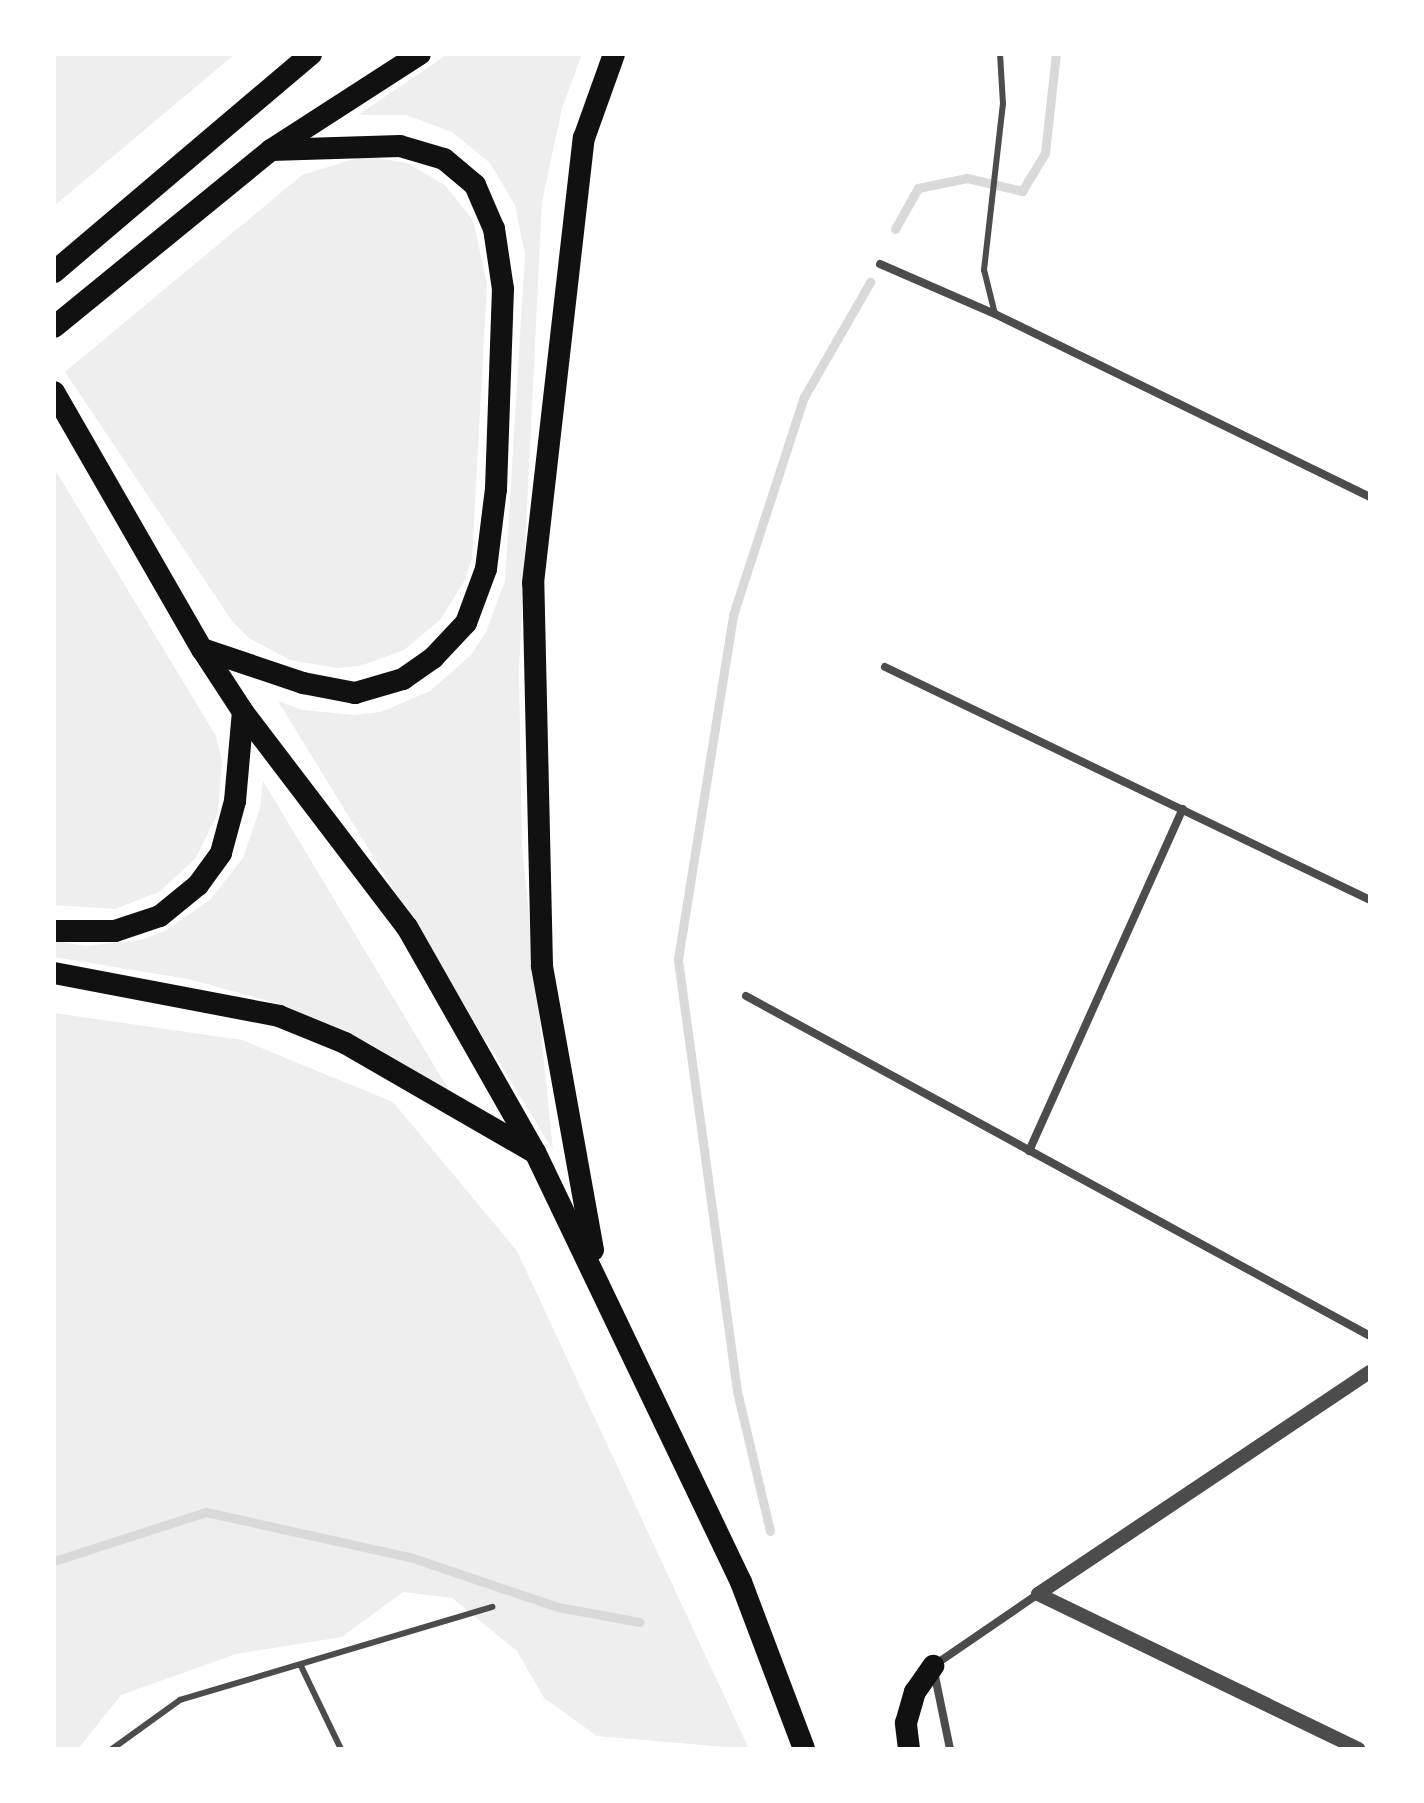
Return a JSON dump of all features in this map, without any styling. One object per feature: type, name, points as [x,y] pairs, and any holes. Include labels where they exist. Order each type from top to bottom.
[{"type":"highway","points":[[54,272],[311,54]]},
{"type":"highway","points":[[54,327],[271,150],[420,54]]},
{"type":"highway","points":[[597,1275],[542,966],[533,583],[584,138],[614,54]]},
{"type":"highway","points":[[202,649],[303,683],[355,693],[403,679],[433,658],[466,623],[486,569],[496,489],[503,289],[494,229],[475,185],[444,159],[400,146],[271,150]]},
{"type":"highway","points":[[54,392],[202,649],[243,712],[407,927],[535,1152],[597,1275],[741,1582],[804,1749]]},
{"type":"highway","points":[[54,931],[130,926],[160,916],[198,885],[221,853],[235,801],[243,712]]},
{"type":"highway","points":[[54,973],[279,1016],[345,1043],[535,1152]]},
{"type":"highway","points":[[909,1749],[906,1723],[915,1692],[933,1666]]},
{"type":"street","points":[[880,264],[995,314],[1370,497]]},
{"type":"street","points":[[885,667],[1370,900]]},
{"type":"street","points":[[1029,1151],[1183,809]]},
{"type":"street","points":[[746,996],[1370,1336]]},
{"type":"street","points":[[950,1749],[933,1666],[1370,1372]]},
{"type":"street","points":[[1038,1594],[1359,1749]]},
{"type":"lane","points":[[995,314],[984,270],[988,206],[1003,104],[1000,54]]},
{"type":"lane","points":[[112,1749],[180,1700],[492,1607]]},
{"type":"lane","points":[[301,1666],[341,1749]]},
{"type":"shaded area","points":[[54,54],[235,54],[54,206]]},
{"type":"shaded area","points":[[448,54],[582,54],[562,108],[542,202],[519,671],[522,847],[553,1150],[278,701],[302,710],[354,715],[381,712],[430,691],[471,655],[486,632],[505,581],[525,254],[515,205],[490,163],[452,132],[406,115],[358,115]]},
{"type":"shaded area","points":[[364,156],[407,163],[445,185],[473,220],[487,284],[472,558],[465,580],[440,620],[404,650],[360,666],[337,668],[290,660],[249,638],[232,621],[65,372],[302,175]]},
{"type":"shaded area","points":[[54,468],[216,736],[222,761],[218,813],[195,859],[159,892],[115,909],[54,905]]},
{"type":"shaded area","points":[[263,781],[450,1092],[364,1040],[276,1003],[188,979],[54,957],[54,941],[86,946],[140,940],[165,931],[210,900],[243,858],[260,808]]},
{"type":"shaded area","points":[[54,1013],[242,1040],[393,1102],[517,1251],[749,1749],[597,1736],[544,1698],[517,1651],[452,1598],[403,1592],[342,1637],[236,1654],[121,1695],[78,1749],[54,1749]]},
{"type":"waterway","points":[[895,229],[918,188],[967,178],[1022,191],[1045,153],[1056,54]]},
{"type":"waterway","points":[[770,1531],[737,1391],[678,959],[733,615],[804,397],[870,282]]},
{"type":"waterway","points":[[54,1561],[206,1512],[413,1558],[558,1607],[640,1622]]}]
